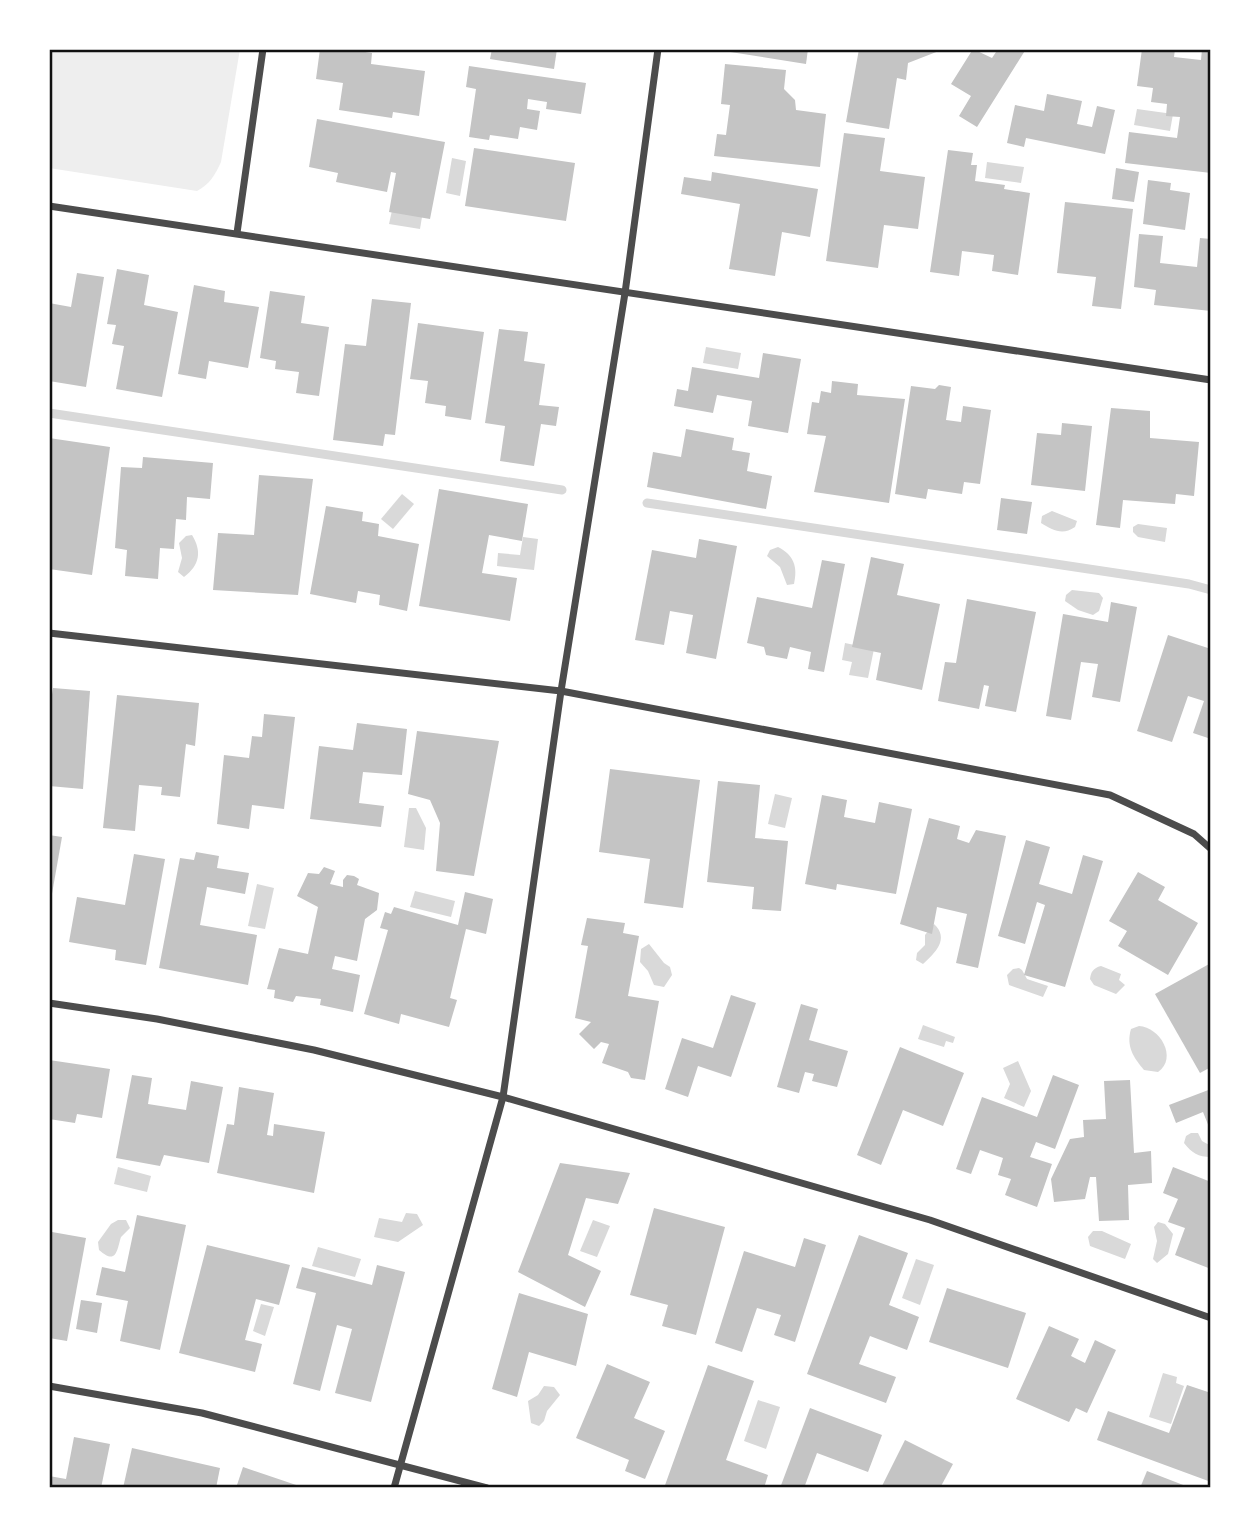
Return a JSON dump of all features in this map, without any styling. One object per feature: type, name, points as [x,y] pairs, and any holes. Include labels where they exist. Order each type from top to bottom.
[{"type":"street","points":[[237,233],[263,49]]},
{"type":"street","points":[[394,1488],[503,1097],[561,691],[625,293],[658,49]]},
{"type":"street","points":[[49,205],[1211,380]]},
{"type":"street","points":[[49,633],[561,691],[1110,795],[1194,835],[1211,849]]},
{"type":"street","points":[[49,1003],[157,1018],[314,1050],[503,1097],[930,1220],[1211,1318]]},
{"type":"street","points":[[49,1386],[202,1413],[486,1488]]},
{"type":"shaded area","points":[[49,49],[240,49],[221,162],[212,179],[197,191],[49,168]]},
{"type":"shaded area","points":[[1137,109],[1173,114],[1170,131],[1134,125]]},
{"type":"shaded area","points":[[452,158],[466,161],[460,196],[446,193]]},
{"type":"shaded area","points":[[987,162],[1024,167],[1021,183],[985,178]]},
{"type":"shaded area","points":[[393,206],[423,211],[420,229],[389,224]]},
{"type":"shaded area","points":[[706,347],[741,353],[738,369],[703,363]]},
{"type":"shaded area","points":[[402,494],[414,504],[393,529],[381,519]]},
{"type":"shaded area","points":[[1052,511],[1077,521],[1075,527],[1062,532],[1041,523],[1042,516]]},
{"type":"shaded area","points":[[1138,524],[1167,528],[1165,542],[1138,537],[1133,532],[1133,527]]},
{"type":"shaded area","points":[[192,535],[198,558],[184,577],[178,572],[182,558],[179,543],[186,536]]},
{"type":"shaded area","points":[[523,537],[538,539],[534,570],[497,566],[498,553],[520,555]]},
{"type":"shaded area","points":[[778,547],[794,562],[794,584],[787,585],[780,567],[767,556],[770,550]]},
{"type":"shaded area","points":[[1072,590],[1099,593],[1103,598],[1099,611],[1093,615],[1078,610],[1065,601],[1066,595]]},
{"type":"shaded area","points":[[845,643],[874,649],[868,678],[849,675],[852,662],[842,660]]},
{"type":"shaded area","points":[[775,794],[792,798],[785,828],[768,824]]},
{"type":"shaded area","points":[[409,808],[416,808],[426,828],[424,850],[404,847]]},
{"type":"shaded area","points":[[257,884],[274,888],[265,929],[248,926]]},
{"type":"shaded area","points":[[415,891],[455,901],[451,917],[410,907]]},
{"type":"shaded area","points":[[934,924],[939,930],[941,940],[923,964],[916,960],[917,953],[925,945],[925,935]]},
{"type":"shaded area","points":[[649,944],[670,967],[672,975],[664,987],[654,985],[648,971],[640,962],[641,949]]},
{"type":"shaded area","points":[[1101,966],[1121,974],[1119,980],[1125,985],[1116,994],[1094,985],[1090,979],[1093,971]]},
{"type":"shaded area","points":[[1019,968],[1027,979],[1048,986],[1043,997],[1009,985],[1007,975],[1013,969]]},
{"type":"shaded area","points":[[923,1025],[955,1037],[953,1043],[946,1041],[944,1047],[918,1039]]},
{"type":"shaded area","points":[[1139,1026],[1154,1032],[1164,1044],[1166,1059],[1158,1072],[1144,1070],[1132,1051],[1129,1041],[1131,1029]]},
{"type":"shaded area","points":[[1018,1061],[1031,1091],[1024,1107],[1004,1098],[1010,1084],[1003,1068]]},
{"type":"shaded area","points":[[1198,1133],[1202,1141],[1211,1146],[1211,1157],[1196,1154],[1184,1143],[1186,1136]]},
{"type":"shaded area","points":[[118,1167],[151,1176],[147,1192],[114,1184]]},
{"type":"shaded area","points":[[406,1213],[417,1214],[423,1225],[398,1242],[374,1237],[379,1218],[402,1222]]},
{"type":"shaded area","points":[[126,1220],[130,1228],[121,1237],[115,1254],[105,1255],[99,1250],[98,1242],[111,1224]]},
{"type":"shaded area","points":[[593,1220],[610,1226],[597,1257],[580,1251]]},
{"type":"shaded area","points":[[1158,1222],[1165,1224],[1173,1234],[1168,1254],[1157,1263],[1153,1259],[1157,1241],[1154,1227]]},
{"type":"shaded area","points":[[1093,1231],[1102,1231],[1131,1244],[1125,1259],[1090,1246],[1088,1237]]},
{"type":"shaded area","points":[[318,1247],[361,1259],[355,1277],[312,1266]]},
{"type":"shaded area","points":[[916,1259],[934,1265],[920,1305],[902,1298]]},
{"type":"shaded area","points":[[261,1304],[274,1307],[265,1336],[253,1331]]},
{"type":"shaded area","points":[[1163,1373],[1177,1377],[1176,1383],[1184,1386],[1171,1424],[1149,1417]]},
{"type":"shaded area","points":[[544,1386],[554,1387],[560,1395],[539,1426],[531,1423],[528,1401],[538,1395]]},
{"type":"shaded area","points":[[758,1400],[780,1407],[766,1449],[744,1441]]},
{"type":"building","points":[[320,49],[372,53],[371,64],[425,71],[419,116],[393,112],[392,118],[339,110],[343,83],[316,79]]},
{"type":"building","points":[[492,49],[557,49],[554,69],[490,59]]},
{"type":"building","points":[[724,49],[808,49],[806,64]]},
{"type":"building","points":[[859,49],[944,49],[908,63],[906,80],[897,78],[889,129],[846,122]]},
{"type":"building","points":[[973,49],[992,58],[998,49],[1026,49],[977,127],[959,116],[971,96],[951,84]]},
{"type":"building","points":[[1142,49],[1175,49],[1174,57],[1201,60],[1202,49],[1211,49],[1211,173],[1125,163],[1129,132],[1177,138],[1180,117],[1166,116],[1167,104],[1151,102],[1153,88],[1137,86]]},
{"type":"building","points":[[725,64],[786,70],[784,89],[795,100],[796,110],[826,114],[820,167],[714,156],[717,134],[726,135],[730,105],[721,104]]},
{"type":"building","points":[[469,66],[586,83],[581,114],[546,109],[547,102],[528,99],[527,109],[540,111],[537,130],[520,127],[518,139],[490,135],[489,140],[469,137],[476,89],[466,87]]},
{"type":"building","points":[[1047,94],[1082,101],[1077,124],[1092,127],[1097,106],[1115,110],[1105,154],[1026,138],[1024,147],[1007,143],[1015,105],[1044,111]]},
{"type":"building","points":[[317,119],[445,142],[430,219],[389,212],[396,173],[391,172],[387,192],[336,182],[338,173],[309,167]]},
{"type":"building","points":[[844,133],[885,138],[880,171],[925,177],[918,229],[884,225],[878,268],[826,261]]},
{"type":"building","points":[[474,148],[575,163],[566,221],[465,206]]},
{"type":"building","points":[[948,150],[973,153],[971,165],[977,165],[975,181],[1005,185],[1004,189],[1030,193],[1018,275],[992,271],[994,255],[962,251],[959,276],[930,272]]},
{"type":"building","points":[[1116,168],[1139,172],[1134,202],[1112,199]]},
{"type":"building","points":[[712,172],[818,189],[810,237],[782,232],[775,276],[729,269],[740,204],[681,194],[684,177],[711,181]]},
{"type":"building","points":[[1148,180],[1171,183],[1170,190],[1190,193],[1185,230],[1143,224]]},
{"type":"building","points":[[1065,202],[1133,209],[1121,309],[1092,306],[1096,277],[1057,273]]},
{"type":"building","points":[[1139,234],[1163,236],[1160,263],[1197,267],[1200,238],[1211,239],[1211,311],[1154,305],[1156,290],[1134,287]]},
{"type":"building","points":[[117,269],[149,275],[144,305],[178,312],[162,397],[116,389],[124,346],[112,344],[116,325],[107,324]]},
{"type":"building","points":[[77,273],[104,277],[86,387],[49,381],[49,303],[71,307]]},
{"type":"building","points":[[194,285],[225,291],[224,302],[259,307],[248,368],[209,361],[206,379],[178,374]]},
{"type":"building","points":[[270,291],[305,296],[301,323],[329,327],[319,396],[296,393],[299,372],[275,369],[276,361],[260,358]]},
{"type":"building","points":[[372,299],[411,303],[395,435],[385,434],[383,446],[333,440],[345,344],[366,346]]},
{"type":"building","points":[[418,323],[484,332],[471,420],[445,416],[446,406],[425,403],[428,381],[410,379]]},
{"type":"building","points":[[499,329],[528,332],[524,361],[545,364],[539,405],[559,407],[556,426],[541,424],[534,466],[500,461],[505,426],[485,423]]},
{"type":"building","points":[[763,353],[801,359],[788,433],[748,426],[752,401],[717,395],[713,413],[674,406],[677,389],[688,391],[692,367],[759,378]]},
{"type":"building","points":[[832,381],[858,384],[857,395],[905,399],[889,503],[814,492],[826,436],[807,434],[812,402],[819,403],[821,391],[831,393]]},
{"type":"building","points":[[939,385],[951,387],[946,420],[961,422],[963,406],[991,410],[980,484],[964,482],[962,494],[928,489],[926,499],[895,494],[911,386],[935,389]]},
{"type":"building","points":[[1111,408],[1150,411],[1150,438],[1199,442],[1194,496],[1176,494],[1175,504],[1123,500],[1120,528],[1096,525]]},
{"type":"building","points":[[1062,423],[1092,426],[1085,491],[1031,485],[1037,433],[1061,435]]},
{"type":"building","points":[[686,429],[734,438],[732,450],[750,453],[747,471],[772,476],[766,509],[647,487],[653,452],[681,457]]},
{"type":"building","points":[[49,438],[110,447],[92,575],[49,569]]},
{"type":"building","points":[[143,457],[213,463],[210,499],[187,497],[186,520],[176,519],[174,549],[160,548],[158,579],[125,576],[127,550],[115,548],[121,467],[142,468]]},
{"type":"building","points":[[259,475],[313,479],[298,595],[213,590],[218,533],[254,535]]},
{"type":"building","points":[[439,489],[528,504],[522,541],[489,535],[482,573],[517,578],[510,621],[419,606]]},
{"type":"building","points":[[1001,498],[1032,502],[1027,534],[997,530]]},
{"type":"building","points":[[326,506],[363,512],[362,521],[379,524],[378,536],[419,544],[407,611],[379,605],[380,595],[358,591],[356,603],[310,594]]},
{"type":"building","points":[[699,539],[737,546],[716,659],[686,653],[693,615],[670,611],[664,645],[635,640],[652,550],[696,558]]},
{"type":"building","points":[[871,557],[904,564],[897,595],[940,604],[922,690],[876,680],[881,653],[852,647]]},
{"type":"building","points":[[822,560],[845,564],[824,672],[808,669],[811,652],[790,647],[787,659],[766,655],[764,647],[747,643],[757,597],[812,608]]},
{"type":"building","points":[[967,599],[1036,612],[1016,712],[985,706],[989,686],[984,685],[979,709],[938,701],[945,662],[956,663]]},
{"type":"building","points":[[1111,602],[1137,607],[1120,702],[1092,697],[1098,664],[1081,662],[1071,720],[1046,716],[1063,614],[1108,622]]},
{"type":"building","points":[[1168,635],[1211,649],[1211,739],[1193,733],[1204,701],[1188,696],[1172,742],[1137,731]]},
{"type":"building","points":[[53,688],[90,691],[83,789],[49,786],[49,714]]},
{"type":"building","points":[[117,695],[199,703],[195,746],[186,744],[180,797],[161,795],[162,787],[139,785],[135,831],[103,828]]},
{"type":"building","points":[[264,714],[295,717],[284,809],[252,805],[249,829],[217,824],[224,755],[249,758],[252,736],[262,737]]},
{"type":"building","points":[[357,723],[407,729],[402,775],[363,772],[359,803],[384,806],[381,827],[310,819],[319,746],[353,750]]},
{"type":"building","points":[[417,731],[499,741],[474,876],[436,871],[440,823],[430,800],[408,794]]},
{"type":"building","points":[[610,769],[700,780],[683,908],[644,903],[650,859],[599,852]]},
{"type":"building","points":[[718,781],[760,785],[755,838],[788,841],[781,911],[752,909],[754,887],[707,882]]},
{"type":"building","points":[[822,795],[847,800],[844,817],[875,823],[879,802],[912,809],[896,894],[837,884],[836,890],[805,884]]},
{"type":"building","points":[[929,818],[960,826],[957,839],[969,843],[976,830],[1006,836],[978,968],[956,963],[967,914],[937,907],[932,934],[900,924]]},
{"type":"building","points":[[49,835],[62,837],[50,905],[49,904]]},
{"type":"building","points":[[1026,840],[1050,847],[1039,884],[1072,894],[1083,855],[1103,861],[1065,987],[1024,975],[1045,905],[1037,902],[1025,944],[998,936]]},
{"type":"building","points":[[196,852],[219,856],[217,868],[249,873],[245,894],[207,887],[200,925],[257,935],[248,985],[159,968],[180,858],[194,860]]},
{"type":"building","points":[[134,854],[165,859],[146,965],[115,960],[116,950],[69,942],[77,897],[125,905]]},
{"type":"building","points":[[324,867],[335,871],[330,884],[343,887],[343,880],[347,875],[354,876],[359,879],[357,885],[379,893],[377,910],[365,919],[357,961],[335,956],[332,969],[360,975],[353,1012],[320,1005],[321,999],[296,996],[293,1002],[274,998],[275,990],[267,989],[279,948],[308,954],[318,907],[297,896],[308,873],[319,874]]},
{"type":"building","points":[[1138,872],[1165,887],[1158,900],[1198,923],[1168,975],[1118,946],[1127,931],[1109,921]]},
{"type":"building","points":[[465,892],[493,899],[486,934],[466,929],[450,998],[457,1000],[449,1027],[401,1014],[399,1024],[364,1014],[388,930],[380,928],[385,912],[391,914],[394,907],[458,925]]},
{"type":"building","points":[[587,918],[625,923],[623,933],[639,936],[628,996],[659,1001],[645,1080],[631,1078],[628,1072],[602,1063],[609,1044],[601,1042],[594,1049],[579,1034],[591,1022],[575,1018],[588,946],[581,945]]},
{"type":"building","points":[[1211,963],[1211,1067],[1200,1073],[1155,994]]},
{"type":"building","points":[[731,995],[756,1003],[731,1077],[698,1066],[688,1097],[665,1089],[682,1038],[713,1048]]},
{"type":"building","points":[[801,1004],[818,1009],[809,1040],[848,1051],[837,1087],[812,1081],[814,1074],[805,1072],[799,1093],[777,1087]]},
{"type":"building","points":[[900,1047],[964,1073],[943,1126],[903,1110],[881,1165],[857,1155]]},
{"type":"building","points":[[49,1060],[110,1069],[102,1118],[77,1114],[75,1123],[49,1119]]},
{"type":"building","points":[[132,1075],[152,1078],[148,1104],[186,1110],[191,1081],[223,1087],[209,1163],[164,1155],[160,1166],[116,1158]]},
{"type":"building","points":[[1053,1075],[1079,1085],[1055,1149],[1036,1142],[1030,1157],[1052,1164],[1037,1207],[1005,1195],[1011,1179],[998,1175],[1003,1158],[980,1150],[971,1174],[956,1169],[982,1097],[1037,1117]]},
{"type":"building","points":[[1130,1080],[1134,1153],[1151,1151],[1152,1183],[1128,1185],[1129,1220],[1099,1221],[1096,1177],[1090,1177],[1085,1199],[1054,1202],[1051,1179],[1070,1139],[1084,1137],[1083,1120],[1106,1119],[1104,1081]]},
{"type":"building","points":[[239,1087],[274,1093],[267,1135],[273,1136],[274,1124],[325,1132],[314,1193],[217,1173],[227,1124],[234,1125]]},
{"type":"building","points":[[1211,1089],[1211,1132],[1203,1112],[1176,1123],[1169,1105]]},
{"type":"building","points":[[560,1163],[630,1173],[618,1204],[586,1198],[568,1255],[601,1271],[585,1307],[518,1272]]},
{"type":"building","points":[[1173,1167],[1211,1182],[1211,1269],[1175,1255],[1185,1228],[1168,1222],[1178,1199],[1163,1193]]},
{"type":"building","points":[[654,1208],[725,1227],[696,1335],[662,1326],[668,1305],[630,1295]]},
{"type":"building","points":[[137,1215],[186,1225],[160,1350],[120,1341],[128,1301],[96,1295],[102,1267],[125,1272]]},
{"type":"building","points":[[52,1232],[86,1238],[67,1341],[49,1338],[49,1247]]},
{"type":"building","points":[[859,1235],[908,1253],[889,1305],[919,1317],[907,1350],[870,1336],[859,1364],[896,1377],[886,1403],[807,1374]]},
{"type":"building","points":[[804,1238],[826,1245],[795,1342],[774,1335],[781,1315],[757,1308],[742,1352],[715,1343],[744,1251],[795,1267]]},
{"type":"building","points":[[207,1245],[290,1265],[279,1305],[256,1299],[245,1340],[262,1344],[255,1372],[179,1353]]},
{"type":"building","points":[[377,1265],[405,1272],[371,1402],[335,1393],[352,1329],[337,1325],[320,1391],[293,1384],[316,1293],[296,1288],[302,1267],[372,1285]]},
{"type":"building","points":[[947,1288],[1026,1313],[1008,1368],[929,1342]]},
{"type":"building","points":[[519,1293],[588,1314],[576,1366],[529,1352],[517,1397],[492,1389]]},
{"type":"building","points":[[81,1300],[102,1303],[97,1333],[76,1329]]},
{"type":"building","points":[[1049,1326],[1079,1339],[1071,1356],[1085,1363],[1095,1340],[1116,1350],[1087,1413],[1076,1408],[1069,1422],[1016,1399]]},
{"type":"building","points":[[607,1364],[650,1382],[634,1418],[665,1431],[645,1479],[625,1471],[629,1460],[576,1438]]},
{"type":"building","points":[[708,1365],[754,1381],[726,1460],[768,1475],[764,1488],[664,1488]]},
{"type":"building","points":[[1187,1385],[1211,1393],[1211,1482],[1097,1440],[1108,1411],[1169,1433]]},
{"type":"building","points":[[810,1408],[882,1435],[868,1472],[817,1453],[804,1488],[780,1488]]},
{"type":"building","points":[[74,1437],[110,1444],[101,1488],[49,1488],[49,1476],[66,1479]]},
{"type":"building","points":[[905,1440],[953,1464],[940,1488],[881,1488]]},
{"type":"building","points":[[132,1448],[220,1468],[216,1488],[123,1488]]},
{"type":"building","points":[[243,1467],[305,1488],[236,1488]]},
{"type":"building","points":[[1147,1471],[1191,1488],[1140,1488]]},
{"type":"waterway","points":[[49,413],[562,490]]},
{"type":"waterway","points":[[647,503],[1189,584],[1211,590]]}]
